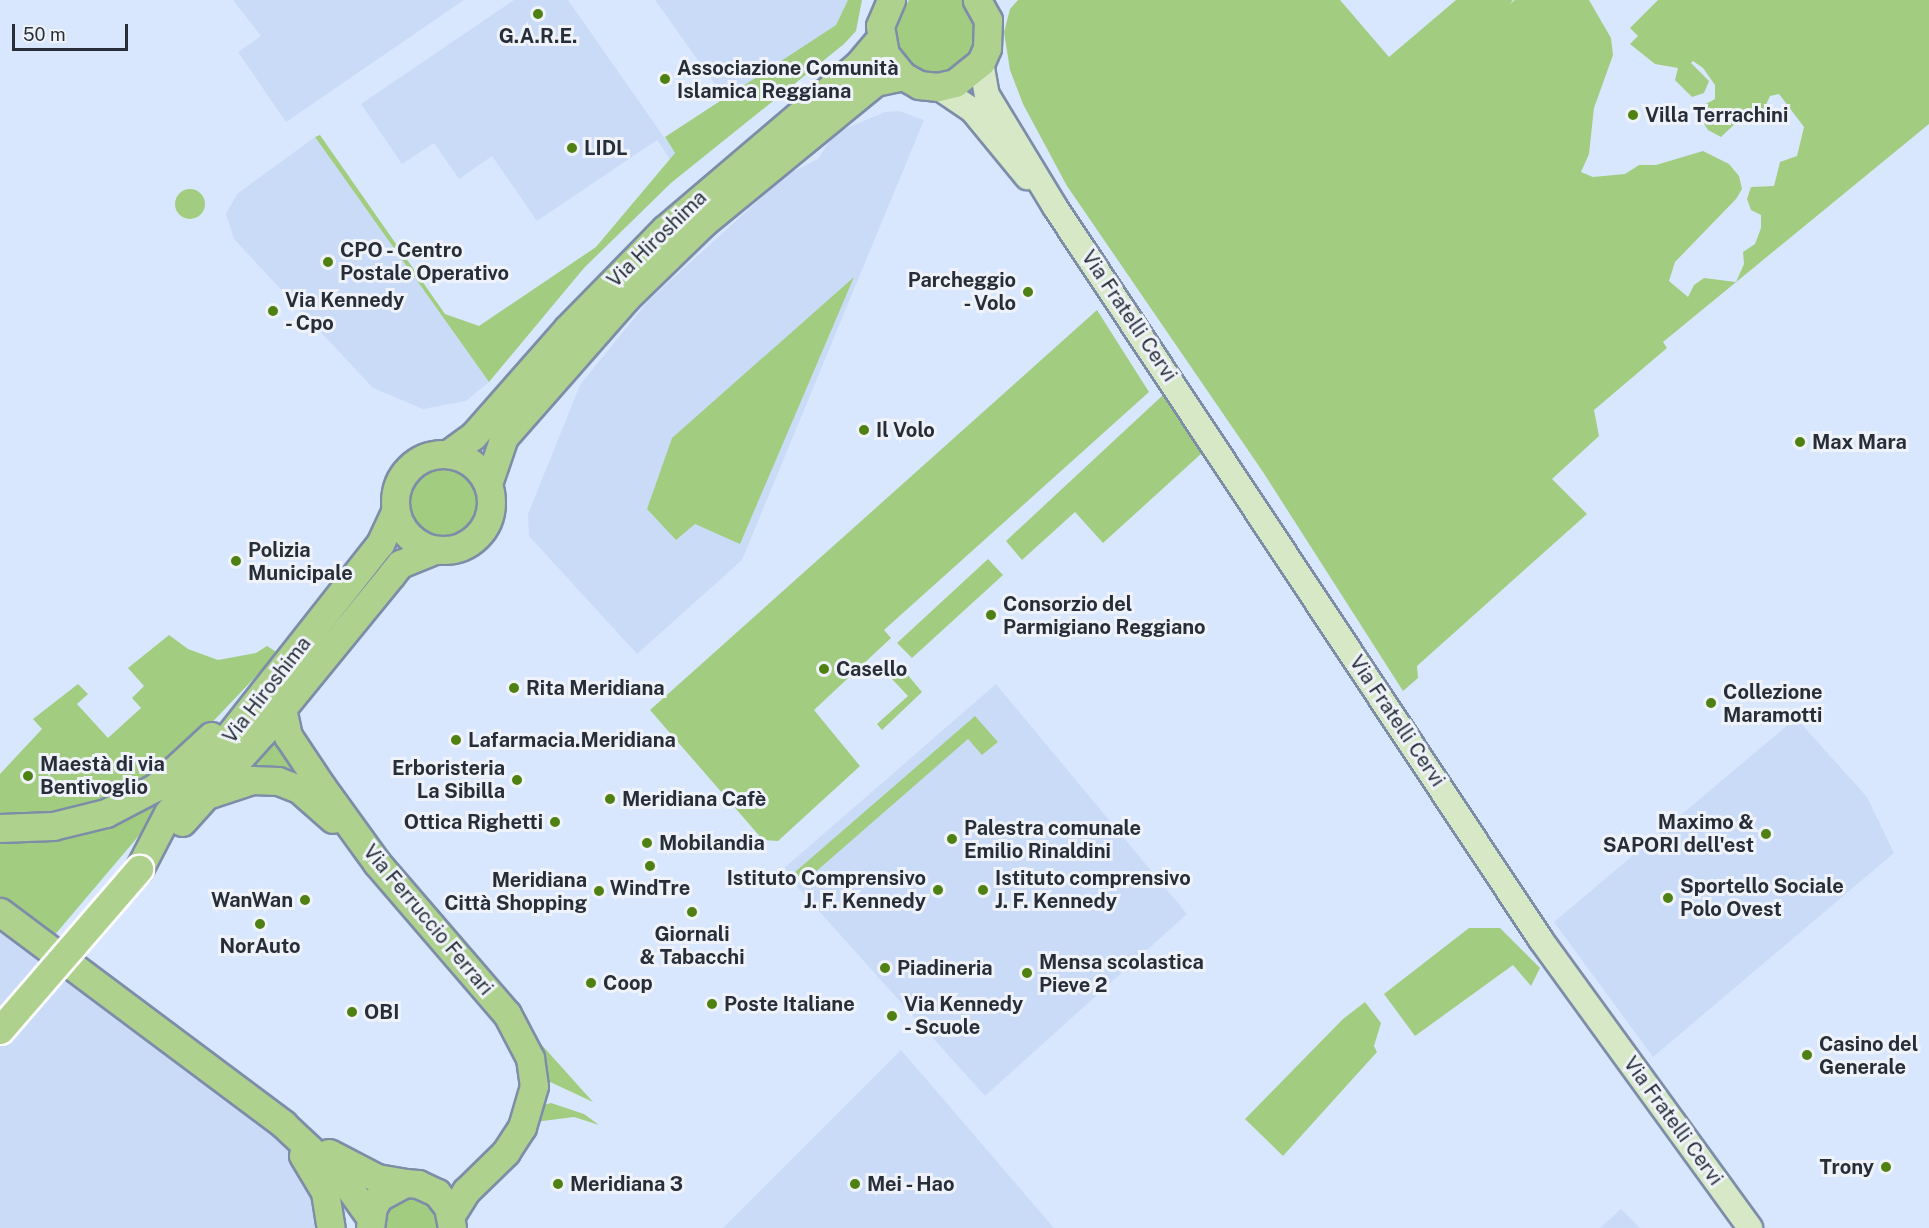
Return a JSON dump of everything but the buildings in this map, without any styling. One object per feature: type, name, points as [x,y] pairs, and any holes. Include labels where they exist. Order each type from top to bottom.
[{"type":"main road","points":[[890,1],[883,14],[881,38],[885,54],[903,76]]},
{"type":"main road","name":"Via Fratelli Cervi","points":[[988,7],[987,48],[981,62],[987,95],[1055,207],[1541,940],[1750,1228]]},
{"type":"main road","name":"Via Hiroshima","points":[[139,869],[168,813],[380,544],[395,512],[395,493],[405,471],[430,455],[448,454],[472,436],[567,329],[664,229],[858,64],[881,38]]},
{"type":"main road","points":[[938,87],[955,83],[981,62]]},
{"type":"main road","name":"Via Hiroshima","points":[[0,1030],[282,708],[400,564],[435,550],[464,546],[481,532],[490,513],[488,484],[504,437],[626,298],[703,223],[875,82],[903,76]]},
{"type":"main road","name":"Via Fratelli Cervi","points":[[903,76],[919,85],[938,87],[972,110],[1055,207]]},
{"type":"main road","points":[[448,454],[472,464],[488,484]]},
{"type":"main road","points":[[395,512],[409,537],[435,550]]},
{"type":"main road","points":[[0,828],[87,820],[141,796],[185,762],[307,639]]},
{"type":"main road","name":"Via Ferruccio Ferrari","points":[[282,708],[288,736],[376,862],[507,1014],[521,1036],[530,1058],[534,1086],[528,1114],[514,1142],[482,1173],[452,1224]]},
{"type":"main road","name":"Via Hiroshima","points":[[207,795],[252,780],[289,784],[327,813],[376,862]]},
{"type":"main road","points":[[0,912],[282,1124],[345,1182],[369,1224]]},
{"type":"main road","points":[[282,1124],[358,1170],[418,1186],[444,1199],[452,1224]]},
{"type":"main road","points":[[282,1124],[319,1178],[331,1228]]},
{"type":"main road","points":[[369,1224],[379,1197],[418,1186],[482,1173]]},
{"type":"shaded area","points":[[233,0],[464,0],[286,122],[238,52],[261,36]]},
{"type":"shaded area","points":[[514,0],[568,0],[675,153],[670,159],[657,140],[537,221],[492,156],[459,179],[434,143],[402,164],[361,104]]},
{"type":"shaded area","points":[[655,0],[848,0],[836,25],[725,98]]},
{"type":"shaded area","points":[[899,111],[924,120],[742,560],[637,654],[529,536],[528,514],[580,385],[648,301],[785,176],[818,159],[835,133],[885,112]]},
{"type":"shaded area","points":[[315,137],[489,382],[466,401],[423,409],[373,388],[234,239],[226,214],[237,194]]},
{"type":"shaded area","name":"Istituto comprensivo J. F. Kennedy","points":[[996,684],[1187,914],[985,1096],[782,870]]},
{"type":"shaded area","points":[[1796,718],[1867,797],[1894,853],[1653,1057],[1554,922]]},
{"type":"shaded area","points":[[0,927],[270,1134],[296,1158],[313,1183],[325,1228],[0,1228]]},
{"type":"shaded area","points":[[901,1050],[1054,1228],[723,1228]]},
{"type":"shaded area","points":[[1621,1209],[1640,1228],[1600,1228]]},
{"type":"green space","points":[[848,0],[862,0],[856,31],[844,44],[671,183],[584,268],[489,382],[315,137],[320,135],[445,314],[479,326],[596,247],[675,153],[665,137],[836,25]]},
{"type":"green space","points":[[909,0],[963,0],[971,9],[977,21],[975,47],[958,67],[933,73],[919,70],[898,51],[895,22]]},
{"type":"green space","points":[[1018,0],[1340,0],[1389,57],[1456,0],[1513,0],[1510,4],[1515,0],[1589,0],[1611,38],[1613,55],[1594,108],[1589,154],[1581,172],[1593,177],[1625,174],[1639,165],[1656,165],[1703,151],[1729,164],[1739,176],[1742,189],[1736,199],[1675,262],[1669,281],[1688,297],[1694,285],[1704,278],[1736,282],[1744,264],[1743,252],[1755,244],[1761,228],[1761,215],[1751,210],[1747,199],[1751,187],[1774,186],[1780,162],[1797,156],[1804,127],[1779,94],[1770,96],[1764,109],[1741,118],[1721,137],[1708,130],[1699,116],[1702,106],[1715,99],[1715,85],[1703,68],[1693,61],[1691,63],[1709,81],[1704,93],[1692,97],[1675,80],[1678,68],[1655,64],[1630,44],[1638,36],[1630,28],[1658,0],[1929,0],[1929,124],[1663,342],[1667,348],[1594,410],[1599,436],[1552,479],[1587,514],[1417,666],[1418,678],[1403,691],[1263,472],[1067,186],[1023,104],[1010,70],[1004,32],[1010,9]]},
{"type":"green space","points":[[190,189],[201,193],[205,204],[201,215],[190,219],[179,215],[175,204],[179,193]]},
{"type":"green space","points":[[854,277],[740,544],[695,524],[676,540],[647,509],[672,438]]},
{"type":"green space","points":[[1097,310],[1149,392],[884,630],[891,638],[814,710],[860,766],[778,841],[763,840],[650,710]]},
{"type":"green space","points":[[1163,395],[1202,453],[1103,543],[1075,512],[1022,560],[1006,541]]},
{"type":"green space","points":[[436,467],[450,467],[469,477],[479,496],[479,510],[469,529],[450,539],[436,539],[417,529],[407,510],[407,496],[417,477]]},
{"type":"green space","points":[[988,559],[1003,575],[912,658],[897,643]]},
{"type":"green space","points":[[169,635],[188,649],[218,660],[256,653],[267,646],[278,653],[181,755],[102,807],[0,822],[0,774],[42,729],[33,719],[78,684],[88,694],[77,704],[108,738],[141,708],[132,698],[144,686],[128,668]]},
{"type":"green space","points":[[902,668],[922,692],[882,730],[877,724],[908,696],[892,679]]},
{"type":"green space","points":[[975,716],[998,742],[982,755],[968,739],[804,882],[795,872]]},
{"type":"green space","points":[[278,719],[303,775],[235,772]]},
{"type":"green space","points":[[192,773],[53,937],[0,898],[0,835]]},
{"type":"green space","points":[[1469,928],[1500,928],[1540,968],[1531,986],[1513,965],[1415,1036],[1384,994]]},
{"type":"green space","points":[[1365,1002],[1381,1023],[1374,1046],[1377,1052],[1283,1156],[1245,1119],[1343,1019]]},
{"type":"green space","points":[[532,1034],[593,1102],[548,1081]]},
{"type":"green space","points":[[551,1103],[584,1114],[599,1125],[574,1117],[535,1122],[543,1105]]},
{"type":"green space","points":[[417,1194],[437,1210],[439,1228],[382,1228],[387,1206],[397,1197]]},
{"type":"place","name":"G.A.R.E.","points":[[538,14]]},
{"type":"place","name":"Associazione Comunità Islamica Reggiana","points":[[665,79]]},
{"type":"place","name":"Villa Terrachini","points":[[1633,115]]},
{"type":"place","name":"LIDL","points":[[572,148]]},
{"type":"place","name":"CPO - Centro Postale Operativo","points":[[328,262]]},
{"type":"place","name":"Parcheggio - Volo","points":[[1028,292]]},
{"type":"place","name":"Via Kennedy - Cpo","points":[[273,311]]},
{"type":"place","name":"Il Volo","points":[[864,430]]},
{"type":"place","name":"Max Mara","points":[[1800,442]]},
{"type":"place","name":"Polizia Municipale","points":[[236,561]]},
{"type":"place","name":"Consorzio del Parmigiano Reggiano","points":[[991,615]]},
{"type":"place","name":"Casello","points":[[824,669]]},
{"type":"place","name":"Rita Meridiana","points":[[514,688]]},
{"type":"place","name":"Collezione Maramotti","points":[[1711,703]]},
{"type":"place","name":"Lafarmacia.Meridiana","points":[[456,740]]},
{"type":"place","name":"Maestà di via Bentivoglio","points":[[28,776]]},
{"type":"place","name":"Erboristeria La Sibilla","points":[[517,780]]},
{"type":"place","name":"Meridiana Cafè","points":[[610,799]]},
{"type":"place","name":"Ottica Righetti","points":[[555,822]]},
{"type":"place","name":"Maximo & SAPORI dell'est","points":[[1766,834]]},
{"type":"place","name":"Palestra comunale Emilio Rinaldini","points":[[952,839]]},
{"type":"place","name":"Mobilandia","points":[[647,843]]},
{"type":"place","name":"WindTre","points":[[650,866]]},
{"type":"place","name":"Istituto Comprensivo J. F. Kennedy","points":[[938,890]]},
{"type":"place","name":"Istituto comprensivo J. F. Kennedy","points":[[983,890]]},
{"type":"place","name":"Meridiana Città Shopping","points":[[599,891]]},
{"type":"place","name":"Sportello Sociale Polo Ovest","points":[[1668,898]]},
{"type":"place","name":"WanWan","points":[[305,900]]},
{"type":"place","name":"Giornali & Tabacchi","points":[[692,912]]},
{"type":"place","name":"NorAuto","points":[[260,924]]},
{"type":"place","name":"Piadineria","points":[[885,968]]},
{"type":"place","name":"Mensa scolastica Pieve 2","points":[[1027,973]]},
{"type":"place","name":"Coop","points":[[591,983]]},
{"type":"place","name":"Poste Italiane","points":[[712,1004]]},
{"type":"place","name":"OBI","points":[[352,1012]]},
{"type":"place","name":"Via Kennedy - Scuole","points":[[892,1016]]},
{"type":"place","name":"Casino del Generale","points":[[1807,1055]]},
{"type":"place","name":"Trony","points":[[1886,1167]]},
{"type":"place","name":"Meridiana 3","points":[[558,1184]]},
{"type":"place","name":"Mei - Hao","points":[[855,1184]]}]
